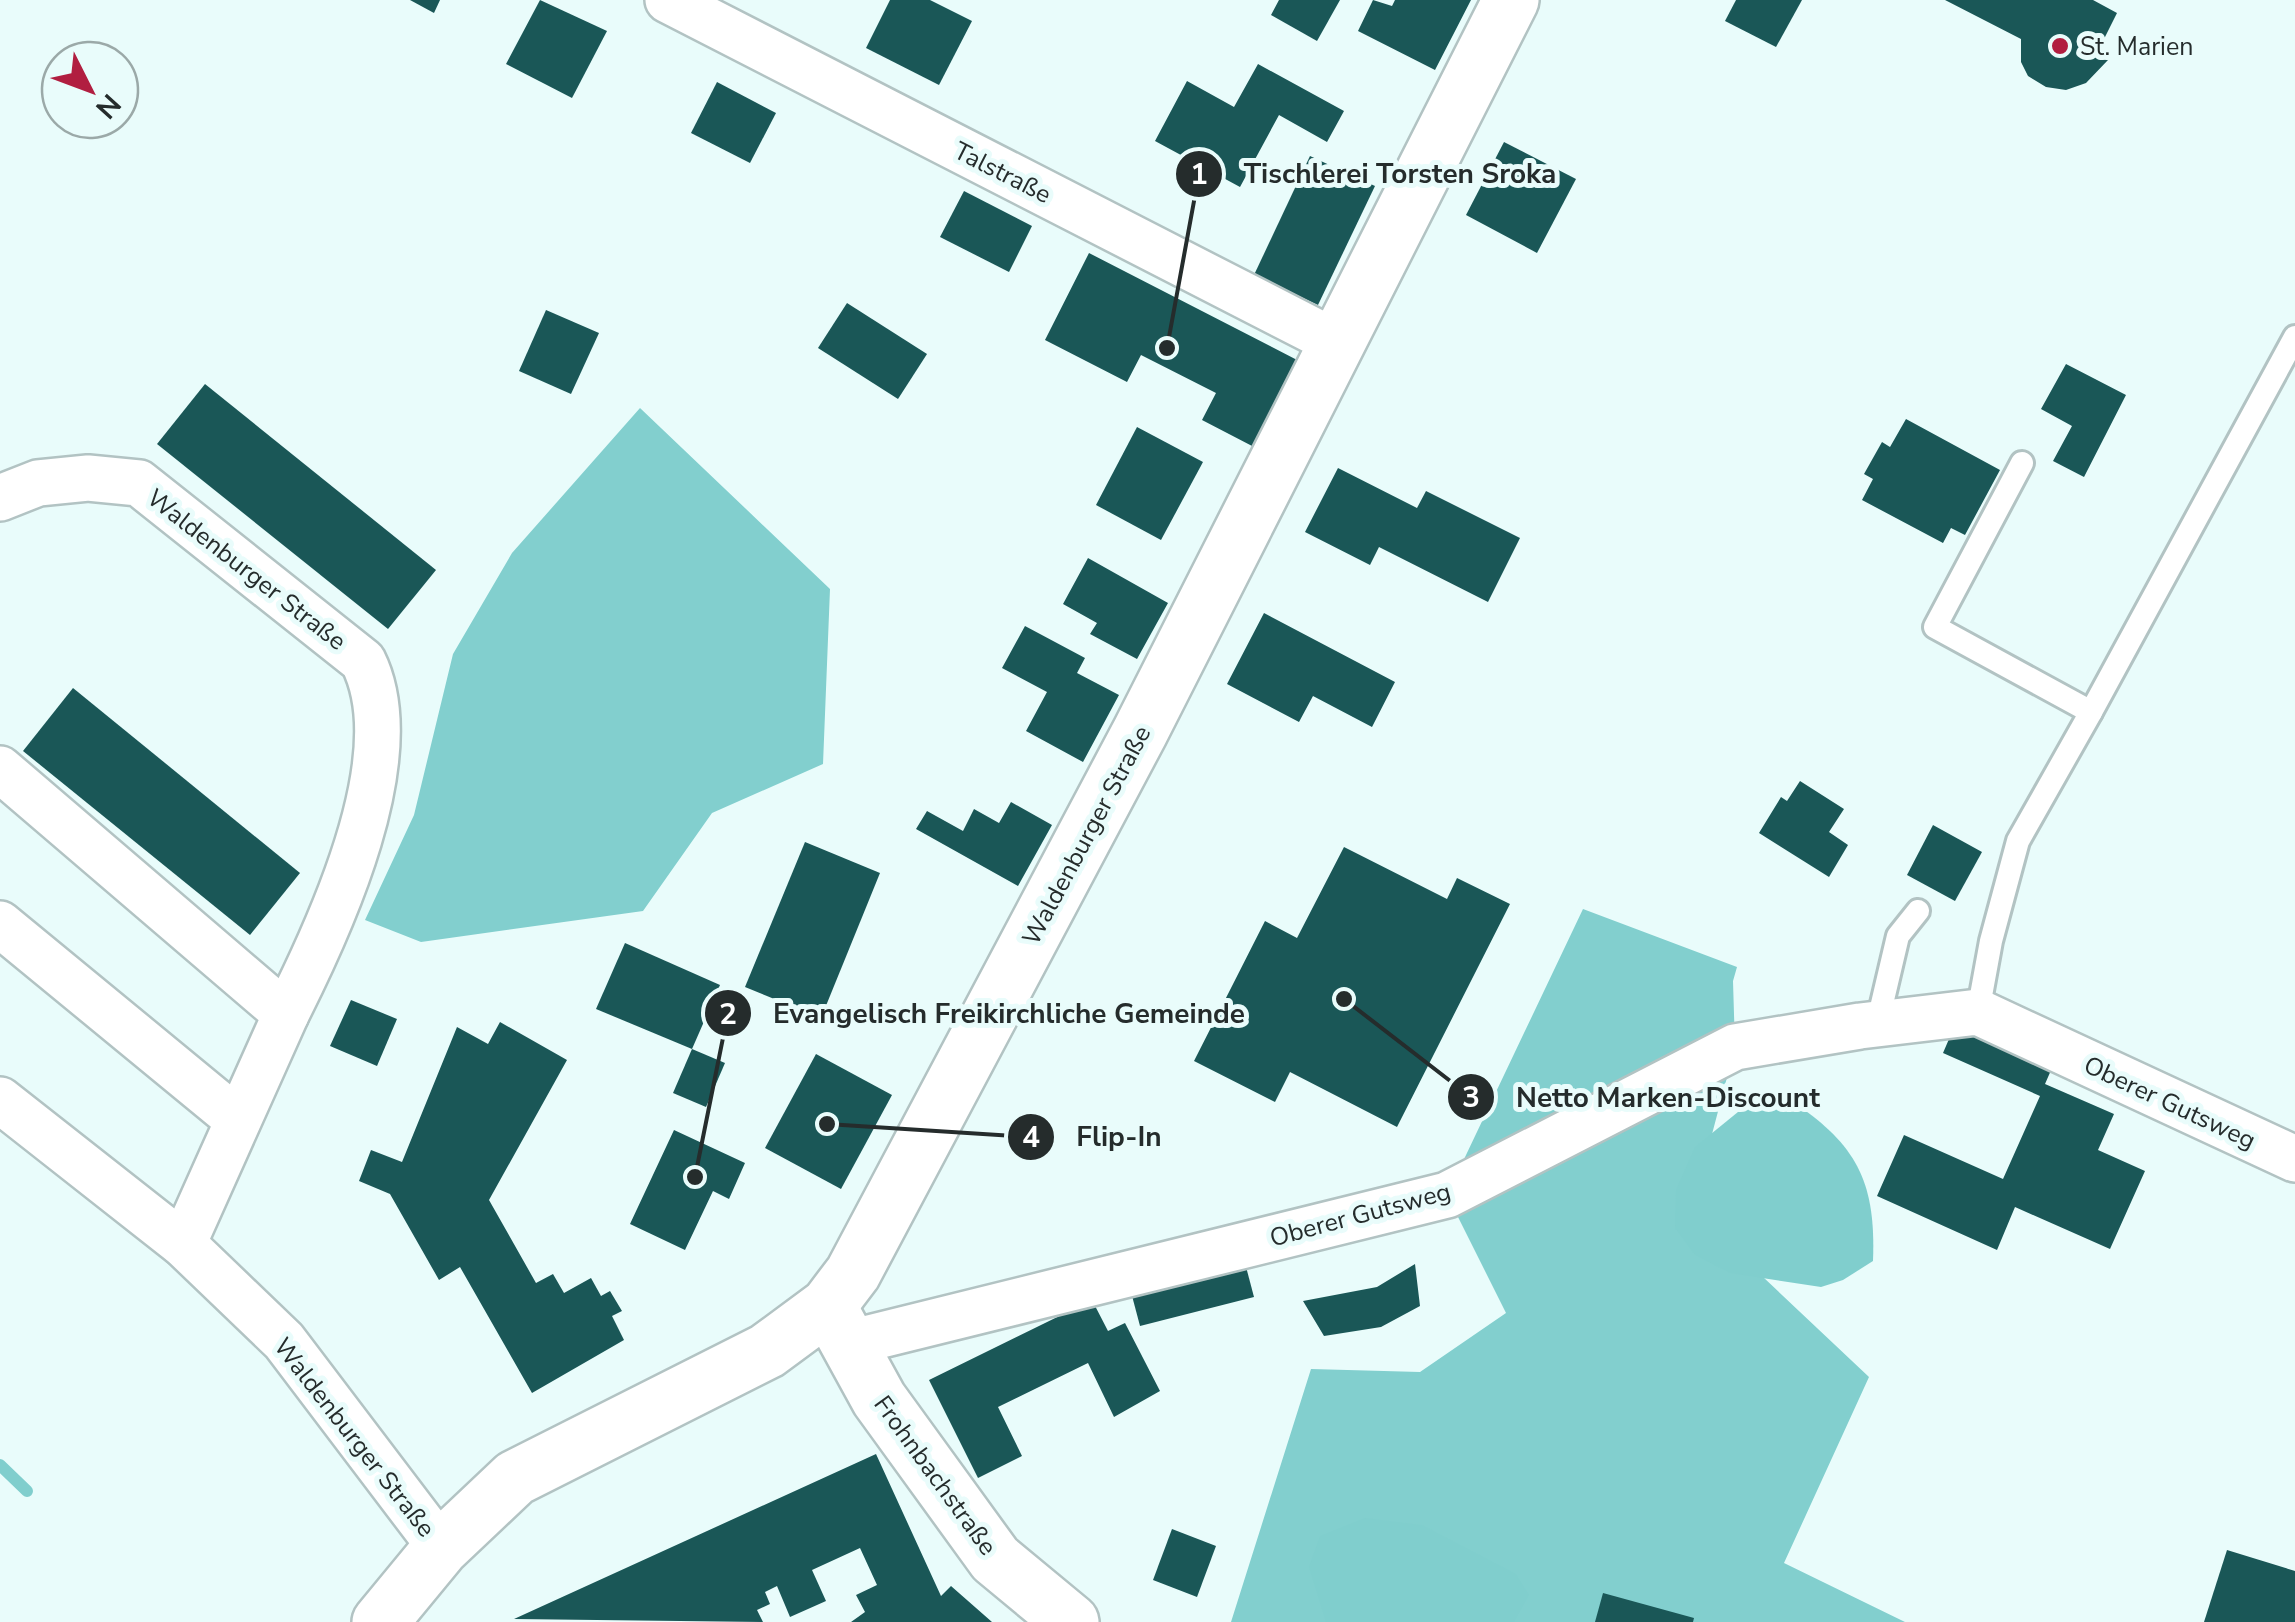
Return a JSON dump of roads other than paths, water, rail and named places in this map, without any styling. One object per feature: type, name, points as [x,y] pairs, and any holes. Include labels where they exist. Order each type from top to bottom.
[{"type":"main road","name":"Waldenburger Straße","points":[[380,1622],[441,1548],[515,1478],[767,1350],[838,1324],[854,1273],[1338,344],[1512,0]]},
{"type":"main road","name":"Frohnbachstraße","points":[[838,1324],[879,1400],[995,1559],[1071,1622]]},
{"type":"street","name":"Talstraße","points":[[668,0],[1338,344]]},
{"type":"street","name":"Waldenburger Straße","points":[[0,498],[38,483],[88,478],[139,483],[363,661],[378,701],[378,729],[358,848],[321,944],[183,1244]]},
{"type":"street","points":[[0,769],[286,1014]]},
{"type":"street","points":[[0,924],[238,1120]]},
{"type":"street","name":"Oberer Gutsweg","points":[[838,1324],[1447,1195],[1734,1047],[1978,1012],[2295,1159]]},
{"type":"street","name":"Waldenburger Straße","points":[[0,1100],[183,1244],[284,1341],[441,1548]]},
{"type":"lane","points":[[1978,1012],[1991,941],[2018,841],[2295,337]]},
{"type":"lane","points":[[2022,463],[1935,627],[2090,712]]},
{"type":"lane","points":[[1877,1025],[1898,936],[1918,910]]},
{"type":"waterway","points":[[0,1465],[27,1491]]},
{"type":"place","name":"St. Marien","points":[[2060,46]]},
{"type":"place","name":"Tischlerei Torsten Sroka","points":[[1167,348]]},
{"type":"place","name":"Netto Marken-Discount","points":[[1344,999]]},
{"type":"place","name":"Flip-In","points":[[827,1124]]},
{"type":"place","name":"Evangelisch Freikirchliche Gemeinde","points":[[695,1177]]}]
